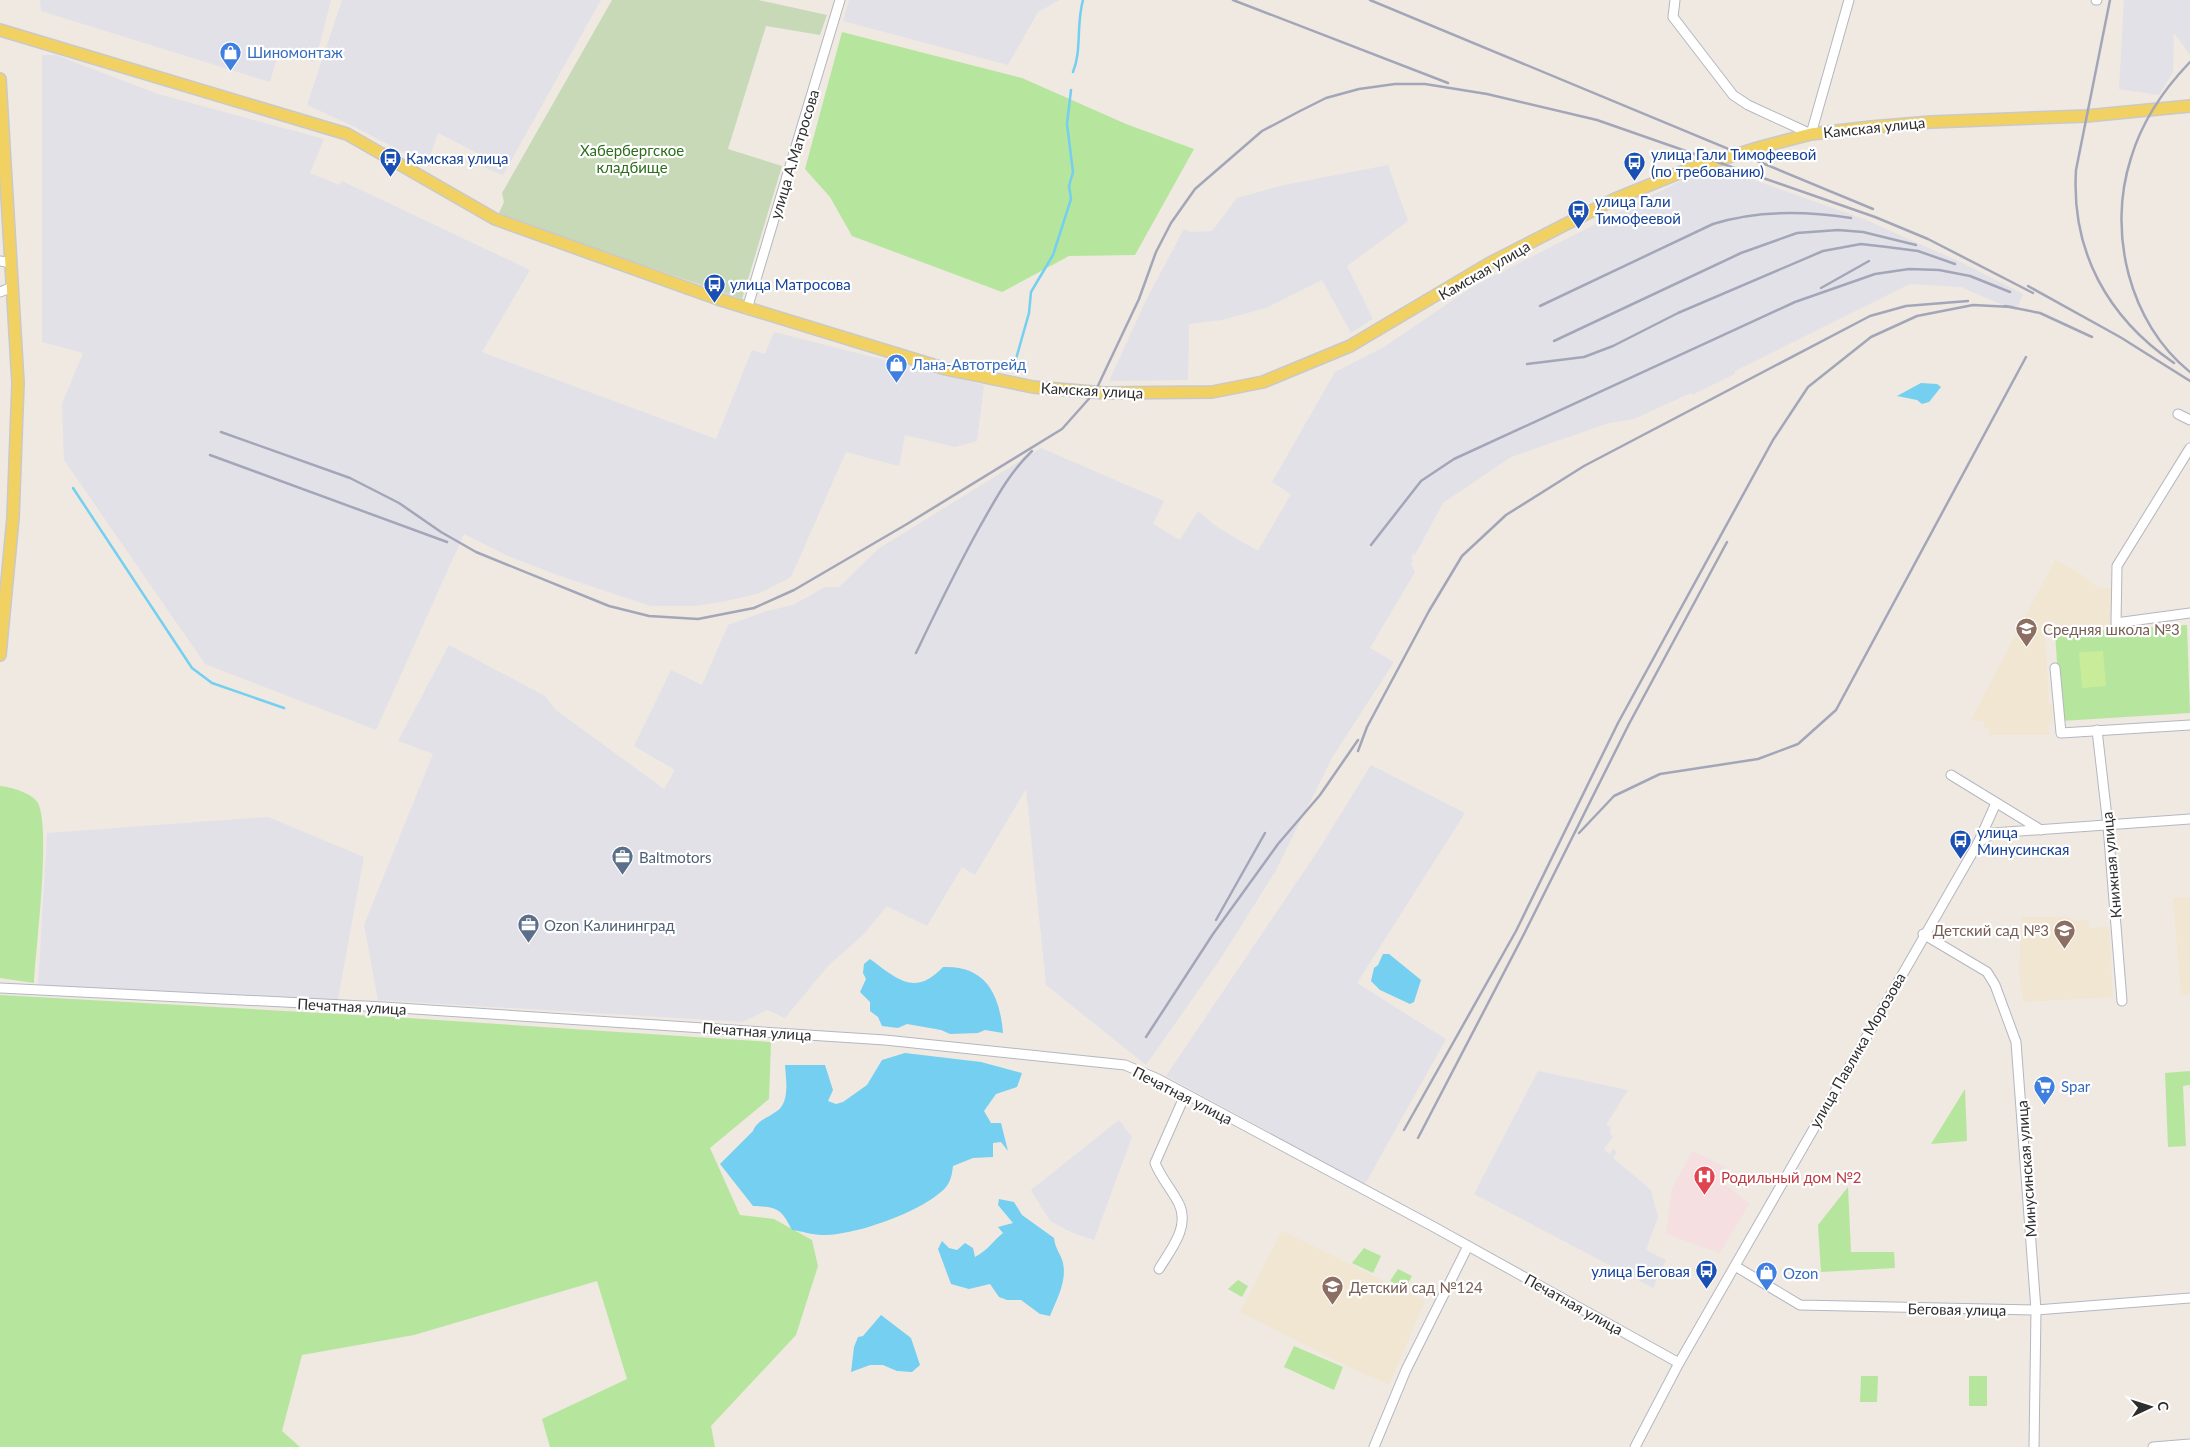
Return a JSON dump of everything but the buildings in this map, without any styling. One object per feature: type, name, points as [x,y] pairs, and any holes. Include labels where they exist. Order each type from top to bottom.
[{"type":"main road","name":"Камская улица","points":[[0,30],[348,134],[495,219],[669,283],[747,309],[946,368],[1033,387],[1095,392],[1159,394],[1212,392],[1263,382],[1350,346],[1490,263],[1615,199],[1713,160],[1811,134],[1931,122],[2086,116],[2190,106]]},
{"type":"main road","points":[[0,79],[5,262],[12,287],[18,383],[13,518],[0,655]]},
{"type":"street","name":"улица А.Матросова","points":[[747,309],[840,0]]},
{"type":"street","points":[[1675,0],[1673,17],[1733,95],[1748,105],[1811,134],[1849,0]]},
{"type":"street","points":[[0,292],[12,287]]},
{"type":"street","points":[[2178,414],[2190,420]]},
{"type":"street","points":[[2190,448],[2117,566],[2116,623],[2190,614]]},
{"type":"street","points":[[2055,668],[2061,732],[2190,725]]},
{"type":"street","name":"Книжная улица","points":[[2097,730],[2108,826],[2122,1001]]},
{"type":"street","points":[[1951,775],[2042,830]]},
{"type":"street","name":"улица Павлика Морозова","points":[[1635,1447],[1678,1363],[1923,934],[1978,843],[1996,803]]},
{"type":"street","points":[[1978,843],[1993,833],[2190,819]]},
{"type":"street","name":"Минусинская улица","points":[[1923,934],[1987,972],[1995,985],[2014,1036],[2036,1310],[2034,1447]]},
{"type":"street","name":"Печатная улица","points":[[0,988],[384,1007],[885,1040],[1107,1062],[1133,1069],[1158,1079],[1468,1246],[1678,1363]]},
{"type":"street","points":[[1159,1269],[1181,1232],[1183,1221],[1180,1205],[1155,1163],[1185,1095]]},
{"type":"street","points":[[1374,1447],[1406,1370],[1468,1246]]},
{"type":"street","name":"Беговая улица","points":[[1734,1266],[1800,1305],[2036,1310],[2190,1298]]},
{"type":"street","points":[[2153,1447],[2190,1444]]},
{"type":"shaded area","points":[[40,0],[331,0],[315,62],[278,54],[270,82],[41,11]]},
{"type":"shaded area","points":[[342,0],[601,0],[503,175],[476,164],[479,154],[438,133],[427,165],[355,127],[307,105]]},
{"type":"shaded area","points":[[849,0],[1060,0],[1038,12],[1008,65],[843,21]]},
{"type":"shaded area","points":[[2124,0],[2190,0],[2190,55],[2174,33],[2173,72],[2159,95],[2119,89]]},
{"type":"shaded area","points":[[42,55],[56,55],[158,94],[324,139],[310,173],[339,185],[342,181],[530,270],[482,352],[716,439],[752,350],[765,354],[774,332],[984,385],[977,441],[955,447],[905,435],[899,466],[846,452],[791,577],[760,593],[722,602],[694,606],[651,606],[557,575],[508,556],[464,534],[376,730],[205,664],[64,460],[62,404],[83,353],[42,342]]},
{"type":"shaded area","points":[[1388,165],[1408,221],[1347,266],[1373,319],[1351,333],[1322,280],[1266,308],[1222,320],[1189,324],[1188,380],[1109,381],[1147,298],[1184,229],[1191,232],[1212,231],[1237,198],[1284,185]]},
{"type":"shaded area","points":[[1712,165],[1864,219],[1965,264],[2023,294],[2016,311],[1961,287],[1910,284],[1735,371],[1735,374],[1692,395],[1691,393],[1634,419],[1609,423],[1511,457],[1443,503],[1415,555],[1413,554],[1411,565],[1415,572],[1370,648],[1394,662],[1333,756],[1275,872],[1219,961],[1146,1065],[1046,985],[1026,789],[975,875],[962,867],[927,926],[887,906],[864,934],[828,966],[785,1018],[767,1010],[743,1022],[378,1000],[364,925],[433,754],[398,741],[449,645],[545,696],[556,710],[664,789],[675,770],[634,746],[671,670],[702,685],[728,625],[767,611],[793,605],[825,587],[839,587],[878,549],[1041,448],[1164,501],[1153,524],[1180,540],[1198,511],[1217,527],[1258,551],[1291,494],[1272,482],[1335,372],[1384,347],[1472,287]]},
{"type":"shaded area","name":"Средняя школа №3","points":[[2055,560],[2079,573],[2099,588],[2111,588],[2112,628],[2045,635],[2049,704],[2052,704],[2053,723],[2048,724],[2049,735],[1989,735],[1989,728],[1984,728],[1984,722],[1971,720]]},
{"type":"shaded area","points":[[1371,765],[1465,813],[1357,983],[1446,1039],[1365,1184],[1166,1076],[1321,846]]},
{"type":"shaded area","points":[[268,817],[364,857],[337,1004],[38,985],[47,833]]},
{"type":"shaded area","points":[[2190,897],[2190,995],[2181,995],[2173,898]]},
{"type":"shaded area","name":"Детский сад №3","points":[[2022,917],[2068,917],[2078,921],[2088,919],[2089,928],[2109,927],[2113,997],[2023,1002],[2019,969]]},
{"type":"shaded area","points":[[1538,1071],[1628,1090],[1606,1125],[1611,1127],[1610,1133],[1613,1137],[1604,1149],[1610,1154],[1613,1149],[1617,1152],[1613,1158],[1651,1190],[1658,1217],[1646,1250],[1666,1260],[1653,1288],[1474,1194]]},
{"type":"shaded area","points":[[1119,1120],[1132,1137],[1094,1240],[1073,1233],[1050,1221],[1031,1190]]},
{"type":"shaded area","name":"Родильный дом №2","points":[[1693,1151],[1725,1167],[1718,1178],[1749,1204],[1720,1253],[1666,1234],[1672,1188]]},
{"type":"shaded area","name":"Детский сад №124","points":[[1282,1231],[1425,1301],[1389,1384],[1359,1372],[1240,1312]]},
{"type":"green space","name":"Хабербергское кладбище","points":[[612,0],[758,0],[827,15],[820,35],[766,26],[728,149],[782,166],[742,299],[498,215],[504,202],[502,193]]},
{"type":"green space","points":[[842,32],[1022,78],[1126,124],[1194,149],[1135,255],[1069,256],[1002,292],[852,236],[830,197],[805,169]]},
{"type":"green space","points":[[2187,625],[2190,713],[2061,721],[2055,633]]},
{"type":"green space","points":[[2103,651],[2106,686],[2082,688],[2079,652]]},
{"type":"green space","points":[[0,786],[15,789],[31,796],[38,803],[42,817],[43,862],[34,983],[0,978]]},
{"type":"green space","points":[[0,995],[392,1017],[771,1042],[769,1099],[710,1148],[740,1215],[774,1219],[812,1240],[818,1266],[796,1335],[711,1426],[715,1447],[550,1447],[542,1419],[627,1379],[597,1281],[414,1335],[302,1355],[282,1431],[300,1447],[0,1447]]},
{"type":"green space","points":[[2190,1071],[2190,1085],[2183,1086],[2186,1146],[2168,1147],[2165,1073]]},
{"type":"green space","points":[[1965,1089],[1967,1141],[1931,1144]]},
{"type":"green space","points":[[1848,1187],[1851,1252],[1894,1252],[1895,1268],[1821,1272],[1818,1225]]},
{"type":"green space","points":[[1364,1248],[1381,1256],[1373,1273],[1352,1263]]},
{"type":"green space","points":[[1398,1269],[1412,1276],[1405,1289],[1390,1281]]},
{"type":"green space","points":[[1238,1280],[1248,1286],[1242,1297],[1228,1289]]},
{"type":"green space","points":[[1294,1346],[1343,1367],[1334,1390],[1284,1367]]},
{"type":"green space","points":[[1861,1376],[1878,1376],[1877,1402],[1860,1402]]},
{"type":"green space","points":[[1969,1376],[1987,1376],[1987,1406],[1969,1406]]},
{"type":"water","points":[[1921,383],[1937,384],[1941,387],[1929,402],[1922,404],[1917,400],[1897,396]]},
{"type":"water","points":[[1383,954],[1389,954],[1421,980],[1414,1002],[1410,1004],[1380,990],[1371,981],[1374,968],[1378,965]]},
{"type":"water","points":[[870,959],[889,973],[906,982],[924,981],[943,967],[970,971],[988,985],[994,995],[1003,1033],[985,1030],[978,1033],[950,1034],[941,1030],[907,1024],[898,1028],[882,1026],[878,1017],[870,1011],[870,1002],[860,992],[866,979],[863,973],[864,964]]},
{"type":"water","points":[[905,1053],[981,1062],[1022,1073],[1017,1087],[996,1094],[984,1111],[991,1123],[1001,1123],[1008,1151],[1001,1142],[993,1143],[993,1157],[973,1158],[953,1166],[952,1175],[946,1187],[936,1196],[906,1213],[870,1227],[822,1235],[792,1230],[785,1217],[777,1210],[753,1206],[720,1164],[753,1131],[757,1124],[781,1107],[786,1096],[785,1065],[825,1065],[833,1090],[828,1101],[836,1104],[843,1102],[867,1085],[882,1060]]},
{"type":"water","points":[[999,1199],[1014,1202],[1022,1215],[1054,1238],[1063,1263],[1064,1276],[1061,1290],[1050,1316],[1040,1314],[1021,1300],[1007,1300],[999,1297],[990,1284],[969,1289],[951,1284],[938,1249],[942,1241],[949,1248],[957,1250],[965,1243],[973,1248],[975,1257],[983,1252],[1003,1233],[998,1227],[1013,1223],[998,1205]]},
{"type":"water","points":[[881,1315],[911,1338],[920,1365],[912,1372],[897,1371],[883,1365],[870,1365],[851,1372],[854,1347],[858,1337],[863,1336]]},
{"type":"waterway","points":[[1073,72],[1076,64],[1083,0]]},
{"type":"waterway","points":[[1017,373],[1014,366],[1029,313],[1031,292],[1053,255],[1071,199],[1069,186],[1073,172],[1067,124],[1071,90]]},
{"type":"waterway","points":[[73,488],[192,668],[212,683],[284,708]]},
{"type":"railway","points":[[1233,0],[1448,83]]},
{"type":"railway","points":[[1370,0],[1873,209]]},
{"type":"railway","points":[[2110,0],[2076,170],[2076,200],[2080,228],[2087,255],[2098,280],[2112,303],[2150,345],[2174,363]]},
{"type":"railway","points":[[2190,62],[2163,94],[2141,131],[2131,158],[2124,186],[2122,216],[2123,245],[2129,274],[2138,302],[2152,328],[2169,352],[2190,372]]},
{"type":"railway","points":[[221,432],[350,478],[399,503],[441,532],[476,552],[609,606],[649,616],[698,619],[754,608],[794,590],[907,524],[1062,429],[1095,392],[1139,299],[1156,252],[1171,223],[1195,189],[1262,131],[1300,111],[1326,98],[1359,89],[1395,84],[1425,84],[1487,94],[1597,120],[1875,217],[1928,239],[2033,293]]},
{"type":"railway","points":[[1540,306],[1713,224],[1730,219],[1782,213],[1817,214],[1851,218]]},
{"type":"railway","points":[[1554,341],[1741,253],[1797,233],[1838,230],[1863,232],[1916,245]]},
{"type":"railway","points":[[1527,364],[1584,357],[1613,346],[1678,313],[1823,251],[1861,244],[1918,251],[1955,264]]},
{"type":"railway","points":[[1821,288],[1869,261]]},
{"type":"railway","points":[[1371,545],[1421,481],[1454,459],[1795,302],[1875,274],[1909,269],[1939,270],[1970,276],[2010,292]]},
{"type":"railway","points":[[2028,286],[2120,337],[2190,381]]},
{"type":"railway","points":[[1358,751],[1367,727],[1429,611],[1462,556],[1506,515],[1584,466],[1870,316],[1906,306],[1968,301]]},
{"type":"railway","points":[[1404,1130],[1516,931],[1618,723],[1773,440],[1808,387],[1871,337],[1917,316],[1973,305],[2012,307]]},
{"type":"railway","points":[[2005,306],[2040,313],[2092,337]]},
{"type":"railway","points":[[1579,833],[1614,796],[1660,774],[1758,759],[1798,744],[1836,710],[2026,357]]},
{"type":"railway","points":[[916,653],[954,575],[990,509],[1009,479],[1032,451]]},
{"type":"railway","points":[[210,455],[447,542]]},
{"type":"railway","points":[[1418,1138],[1524,934],[1629,724],[1727,542]]},
{"type":"railway","points":[[1146,1037],[1213,934],[1278,844],[1320,795],[1358,740]]},
{"type":"railway","points":[[1216,920],[1265,833]]},
{"type":"place","name":"Шиномонтаж","points":[[231,71]]},
{"type":"place","name":"Камская улица","points":[[390,177]]},
{"type":"place","name":"улица Гали Тимофеевой (по требованию)","points":[[1635,182]]},
{"type":"place","name":"улица Гали Тимофеевой","points":[[1579,229]]},
{"type":"place","name":"улица Матросова","points":[[714,303]]},
{"type":"place","name":"Лана-Автотрейд","points":[[896,383]]},
{"type":"place","name":"Средняя школа №3","points":[[2027,648]]},
{"type":"place","name":"улица Минусинская","points":[[1961,860]]},
{"type":"place","name":"Baltmotors","points":[[623,876]]},
{"type":"place","name":"Ozon Калининград","points":[[528,944]]},
{"type":"place","name":"Детский сад №3","points":[[2065,949]]},
{"type":"place","name":"Spar","points":[[2045,1105]]},
{"type":"place","name":"Родильный дом №2","points":[[1705,1196]]},
{"type":"place","name":"улица Беговая","points":[[1706,1290]]},
{"type":"place","name":"Ozon","points":[[1767,1292]]},
{"type":"place","name":"Детский сад №124","points":[[1333,1306]]}]
